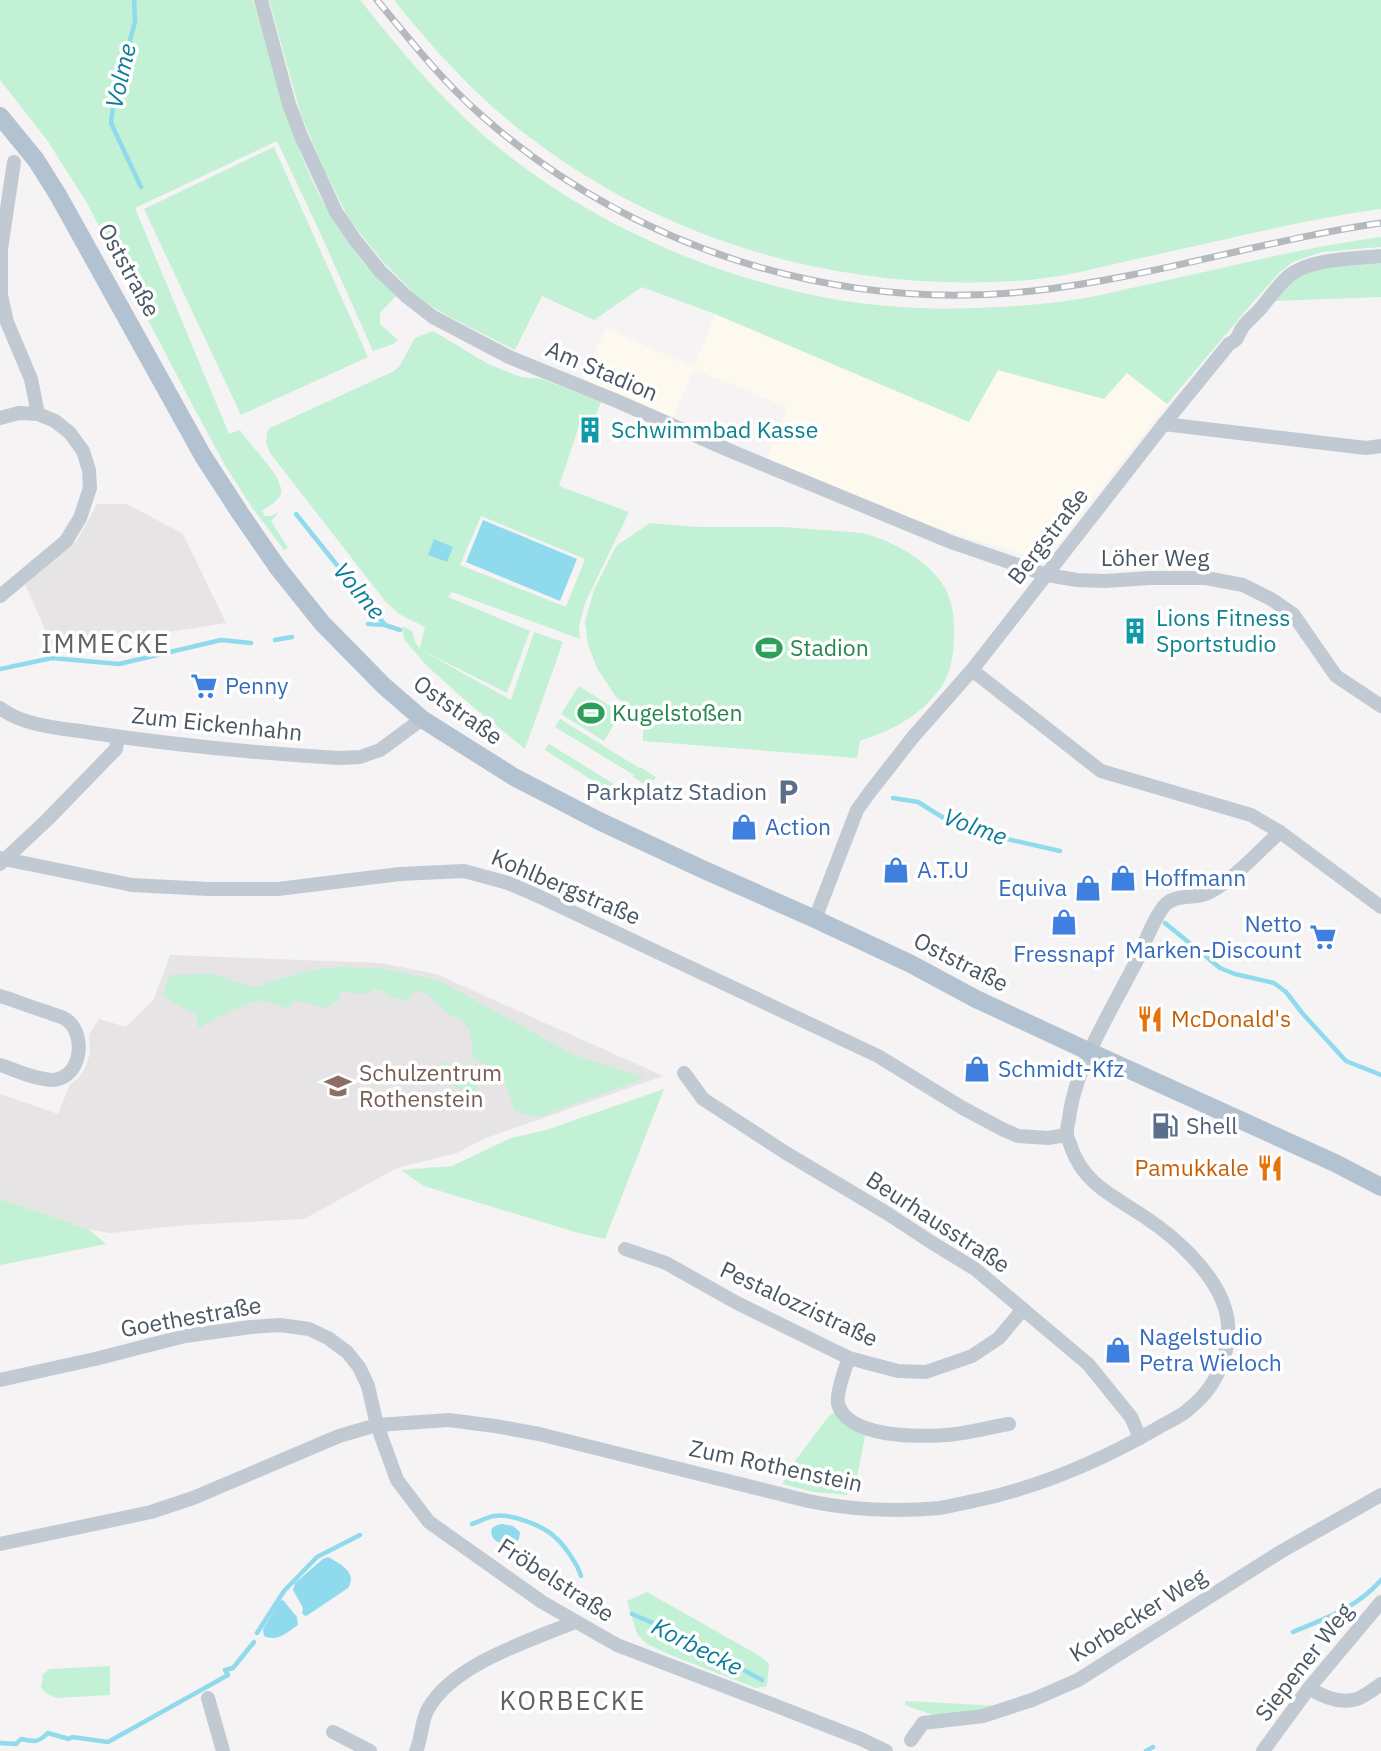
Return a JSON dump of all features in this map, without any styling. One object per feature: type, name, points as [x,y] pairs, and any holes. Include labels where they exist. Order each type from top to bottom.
[{"type":"main road","name":"Oststraße","points":[[0,116],[36,160],[58,195],[204,456],[278,568],[322,623],[384,686],[422,719],[513,777],[599,821],[815,919],[911,964],[976,999],[1311,1152],[1381,1187]]},
{"type":"street","name":"Am Stadion","points":[[261,0],[289,104],[336,212],[380,271],[433,317],[509,358],[951,542],[1047,575]]},
{"type":"street","points":[[14,162],[1,249],[1,295],[7,322],[31,379],[38,414]]},
{"type":"street","name":"Bergstraße","points":[[815,919],[857,810],[913,737],[972,670],[1164,424],[1229,344],[1238,339],[1244,326],[1292,274],[1320,263],[1381,256]]},
{"type":"street","points":[[0,418],[19,413],[38,414],[55,421],[70,433],[83,451],[89,470],[90,488],[80,518],[66,541],[0,596]]},
{"type":"street","points":[[1164,424],[1366,448],[1381,446]]},
{"type":"street","name":"Löher Weg","points":[[1047,575],[1105,581],[1206,578],[1243,585],[1293,614],[1336,676],[1381,706]]},
{"type":"street","points":[[972,670],[1101,771],[1251,815],[1280,832],[1381,907]]},
{"type":"street","name":"Zum Eickenhahn","points":[[0,708],[18,718],[42,725],[118,737],[339,758],[360,757],[380,750],[422,719]]},
{"type":"street","name":"Kohlbergstraße","points":[[1,860],[47,820],[116,749],[118,737]]},
{"type":"street","points":[[1067,1135],[1070,1106],[1080,1075],[1165,905],[1179,898],[1207,895],[1280,832]]},
{"type":"street","name":"Kohlbergstraße","points":[[1,860],[132,885],[208,889],[278,889],[448,871],[478,874],[536,895],[878,1056],[961,1107],[1018,1136],[1048,1138],[1067,1135]]},
{"type":"street","points":[[0,996],[66,1019],[76,1032],[80,1047],[76,1063],[69,1073],[57,1080],[44,1079],[0,1065]]},
{"type":"street","name":"Beurhausstraße","points":[[684,1073],[703,1098],[786,1153],[975,1269],[1088,1364],[1131,1417],[1140,1438]]},
{"type":"street","name":"Zum Rothenstein","points":[[0,1544],[151,1512],[193,1498],[339,1436],[377,1425],[449,1420],[539,1434],[808,1501],[880,1510],[942,1507],[1002,1495],[1061,1475],[1140,1438],[1190,1409],[1212,1385],[1224,1361],[1229,1336],[1228,1316],[1222,1297],[1204,1270],[1181,1244],[1089,1179],[1076,1161],[1067,1135]]},
{"type":"street","name":"Pestalozzistraße","points":[[625,1249],[666,1263],[737,1303],[849,1358],[898,1371],[926,1372],[972,1356],[999,1338],[1023,1309]]},
{"type":"street","name":"Goethestraße","points":[[0,1380],[185,1336],[281,1325],[309,1329],[328,1338],[346,1352],[359,1367],[368,1386],[377,1425]]},
{"type":"street","points":[[849,1358],[841,1380],[838,1404],[848,1419],[862,1428],[899,1435],[923,1436],[949,1435],[1010,1424]]},
{"type":"street","name":"Fröbelstraße","points":[[377,1425],[397,1480],[429,1522],[542,1602],[617,1646],[774,1705],[886,1751]]},
{"type":"street","name":"Korbecker Weg","points":[[911,1740],[923,1723],[984,1716],[1079,1680],[1282,1551],[1381,1495]]},
{"type":"street","name":"Siepener Weg","points":[[1263,1751],[1309,1688],[1381,1602]]},
{"type":"street","points":[[416,1751],[425,1712],[437,1695],[459,1675],[515,1647],[575,1622]]},
{"type":"street","points":[[1309,1688],[1325,1698],[1344,1700],[1357,1699],[1381,1684]]},
{"type":"street","points":[[208,1698],[223,1751]]},
{"type":"street","points":[[333,1732],[370,1751]]},
{"type":"shaded area","points":[[715,314],[969,422],[998,370],[1104,399],[1127,373],[1167,404],[1044,561],[896,513],[766,459],[788,408],[694,369],[673,419],[582,380],[606,328],[694,367]]},
{"type":"shaded area","points":[[97,504],[127,504],[183,534],[226,623],[54,650],[25,584],[78,539]]},
{"type":"shaded area","points":[[170,955],[381,963],[436,974],[663,1076],[486,1138],[457,1153],[397,1168],[304,1219],[186,1225],[110,1233],[88,1229],[0,1199],[0,1094],[58,1114],[70,1084],[79,1078],[86,1066],[90,1053],[89,1035],[99,1019],[126,1027],[154,999]]},
{"type":"green space","points":[[0,0],[253,0],[306,167],[338,228],[363,262],[396,296],[380,313],[380,324],[398,340],[373,351],[277,141],[135,208],[229,434],[240,430],[279,481],[280,496],[262,511],[265,516],[279,512],[271,521],[288,548],[284,550],[226,467],[87,203],[47,140],[0,80]]},
{"type":"green space","points":[[269,0],[360,0],[418,70],[465,119],[521,165],[562,193],[649,241],[695,260],[789,290],[865,304],[948,309],[1004,307],[1084,298],[1353,241],[1381,237],[1381,247],[1322,252],[1293,262],[1280,272],[1253,302],[1167,404],[1127,373],[1104,399],[998,370],[969,422],[715,314],[642,287],[594,320],[542,296],[515,350],[419,298],[383,262],[349,219],[301,115]]},
{"type":"green space","points":[[394,0],[1381,0],[1381,209],[1289,225],[1056,277],[1029,280],[959,282],[890,278],[821,268],[754,251],[689,228],[626,199],[567,164],[510,122],[479,94]]},
{"type":"green space","points":[[274,147],[368,357],[241,415],[144,209]]},
{"type":"green space","points":[[1381,260],[1381,297],[1274,301],[1294,279],[1310,269],[1340,263]]},
{"type":"green space","points":[[433,331],[488,364],[521,377],[542,379],[601,402],[591,426],[580,423],[559,486],[629,512],[585,603],[579,626],[580,639],[452,592],[448,597],[530,631],[507,693],[421,650],[511,700],[534,632],[563,642],[525,749],[426,665],[404,639],[402,626],[412,631],[420,648],[425,627],[399,614],[385,601],[270,453],[266,442],[270,428],[392,372],[399,367],[415,338]],"holes":[[[481,516],[585,559],[566,607],[460,565]]]},
{"type":"green space","points":[[650,523],[698,527],[784,527],[862,533],[899,547],[922,562],[941,581],[949,597],[954,646],[944,683],[924,706],[908,719],[860,741],[857,758],[643,741],[644,717],[616,697],[597,668],[588,645],[585,622],[594,590],[616,546]]},
{"type":"green space","name":"Kugelstoßen","points":[[579,686],[621,713],[604,741],[561,714]]},
{"type":"green space","points":[[560,719],[656,777],[649,787],[555,727]]},
{"type":"green space","points":[[549,744],[644,800],[637,809],[545,750]]},
{"type":"green space","points":[[340,967],[380,968],[440,981],[574,1055],[645,1078],[539,1117],[515,1111],[500,1070],[473,1059],[470,1031],[462,1020],[448,1014],[428,995],[415,989],[408,1001],[373,989],[368,994],[341,992],[337,1003],[334,1002],[326,1008],[294,1000],[291,1006],[286,1008],[259,1001],[198,1028],[196,1015],[162,996],[170,975],[215,974],[256,987],[312,970]]},
{"type":"green space","points":[[441,1062],[481,1075],[475,1094],[435,1080]]},
{"type":"green space","points":[[664,1089],[605,1239],[424,1186],[401,1170],[452,1166],[511,1138],[546,1130]]},
{"type":"green space","points":[[0,1199],[88,1229],[106,1244],[0,1265]]},
{"type":"green space","points":[[838,1409],[866,1431],[857,1477],[849,1477],[847,1495],[814,1492],[782,1484],[795,1461],[828,1417]]},
{"type":"green space","points":[[647,1592],[760,1656],[769,1664],[767,1686],[756,1688],[647,1644],[637,1634],[627,1601]]},
{"type":"green space","points":[[110,1666],[110,1695],[56,1698],[41,1688],[43,1674],[50,1669]]},
{"type":"green space","points":[[906,1701],[1000,1706],[938,1717],[905,1705]]},
{"type":"water","points":[[483,520],[577,559],[560,601],[466,562]]},
{"type":"water","points":[[434,539],[453,547],[447,562],[428,555]]},
{"type":"water","points":[[502,1524],[513,1526],[520,1532],[515,1544],[502,1544],[492,1537],[492,1528]]},
{"type":"water","points":[[328,1557],[347,1569],[351,1583],[348,1588],[305,1616],[293,1590],[295,1583]]},
{"type":"water","points":[[283,1600],[297,1617],[298,1625],[278,1637],[264,1636],[263,1629]]},
{"type":"waterway","name":"Volme","points":[[134,0],[135,22],[128,47],[118,65],[111,123],[141,187]]},
{"type":"waterway","name":"Volme","points":[[296,514],[385,625],[400,630]]},
{"type":"waterway","name":"IMMECKE","points":[[368,624],[385,625]]},
{"type":"waterway","name":"IMMECKE","points":[[275,640],[292,637]]},
{"type":"waterway","name":"IMMECKE","points":[[0,669],[52,658],[119,664],[221,640],[251,643]]},
{"type":"waterway","name":"Volme","points":[[893,798],[918,802],[942,817],[990,831],[1007,839],[1060,851]]},
{"type":"waterway","name":"Volme","points":[[1165,923],[1220,968],[1274,983],[1286,992],[1346,1061],[1381,1075]]},
{"type":"waterway","name":"Korbecke","points":[[472,1524],[501,1516],[518,1518],[536,1525],[551,1533],[567,1550],[581,1576]]},
{"type":"waterway","name":"Korbecke","points":[[257,1633],[284,1591],[317,1557],[360,1535]]},
{"type":"waterway","name":"Korbecke","points":[[1293,1632],[1351,1605],[1381,1580]]},
{"type":"waterway","name":"Korbecke","points":[[632,1614],[676,1633],[762,1680]]},
{"type":"waterway","name":"Korbecke","points":[[0,1743],[16,1744],[21,1739],[36,1741],[48,1733],[69,1739],[72,1737],[108,1742],[228,1675],[225,1670],[233,1668],[254,1642]]},
{"type":"waterway","name":"Korbecke","points":[[1146,1751],[1153,1747]]},
{"type":"railway","points":[[377,0],[453,88],[481,115],[539,161],[602,201],[669,234],[738,261],[810,280],[883,291],[958,295],[1032,291],[1120,277],[1381,223]]},
{"type":"place","name":"Schwimmbad Kasse","points":[[590,430]]},
{"type":"place","name":"Lions Fitness Sportstudio","points":[[1135,631]]},
{"type":"place","name":"Stadion","points":[[769,648]]},
{"type":"place","name":"Penny","points":[[204,686]]},
{"type":"place","name":"Kugelstoßen","points":[[591,713]]},
{"type":"place","name":"Parkplatz Stadion","points":[[788,792]]},
{"type":"place","name":"Action","points":[[744,827]]},
{"type":"place","name":"A.T.U","points":[[896,870]]},
{"type":"place","name":"Hoffmann","points":[[1123,878]]},
{"type":"place","name":"Equiva","points":[[1088,888]]},
{"type":"place","name":"Fressnapf","points":[[1064,922]]},
{"type":"place","name":"Netto Marken-Discount","points":[[1323,937]]},
{"type":"place","name":"McDonald's","points":[[1150,1019]]},
{"type":"place","name":"Schmidt-Kfz","points":[[977,1069]]},
{"type":"place","name":"Schulzentrum Rothenstein","points":[[338,1086]]},
{"type":"place","name":"Shell","points":[[1165,1126]]},
{"type":"place","name":"Pamukkale","points":[[1270,1168]]},
{"type":"place","name":"Nagelstudio Petra Wieloch","points":[[1118,1350]]},
{"type":"district","name":"IMMECKE","points":[[106,644]]},
{"type":"district","name":"KORBECKE","points":[[573,1701]]}]
